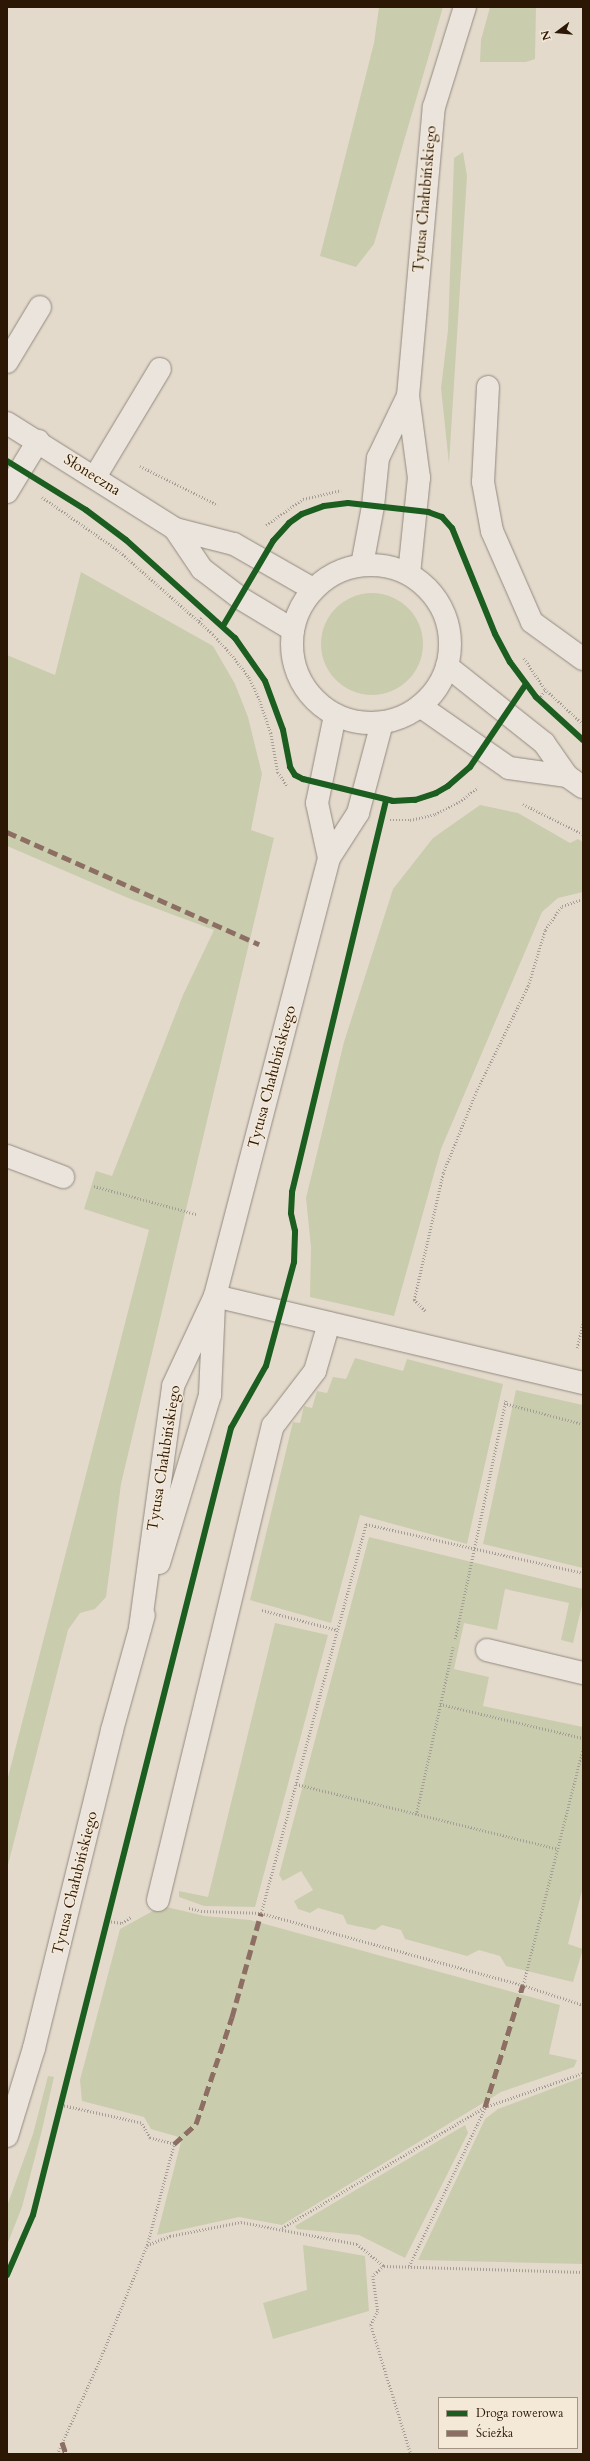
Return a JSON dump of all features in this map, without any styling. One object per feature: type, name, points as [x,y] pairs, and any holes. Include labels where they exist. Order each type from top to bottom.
[{"type":"street","name":"Tytusa Chałubińskiego","points":[[409,574],[419,478],[408,396],[434,107],[465,7]]},
{"type":"street","points":[[7,362],[40,307]]},
{"type":"street","points":[[95,476],[160,369]]},
{"type":"street","points":[[488,387],[483,482],[492,531],[532,622],[583,659]]},
{"type":"street","name":"Tytusa Chałubińskiego","points":[[362,565],[373,506],[378,458],[408,396]]},
{"type":"street","name":"Słoneczna","points":[[7,423],[95,476],[175,529],[234,544],[313,589]]},
{"type":"street","points":[[7,492],[38,442]]},
{"type":"street","name":"Słoneczna","points":[[175,529],[202,569],[240,598],[293,630]]},
{"type":"street","points":[[362,565],[386,566],[409,574],[426,587],[439,604],[447,623],[450,645],[447,666],[437,688],[420,706],[402,717],[382,722],[358,722],[335,715],[315,700],[300,680],[292,656],[293,630],[300,608],[313,589],[335,573],[362,565]]},
{"type":"street","points":[[447,666],[544,743],[575,782]]},
{"type":"street","points":[[420,706],[509,768],[575,782]]},
{"type":"street","name":"Tytusa Chałubińskiego","points":[[329,858],[317,803],[335,715]]},
{"type":"street","name":"Tytusa Chałubińskiego","points":[[140,1628],[173,1386],[215,1296],[329,858],[358,813],[382,722]]},
{"type":"street","points":[[7,1156],[63,1177]]},
{"type":"street","name":"Tytusa Chałubińskiego","points":[[7,2136],[34,2048],[140,1628],[210,1394],[215,1296]]},
{"type":"street","points":[[215,1296],[583,1383]]},
{"type":"street","points":[[158,1900],[274,1426],[315,1371],[329,1323]]},
{"type":"street","points":[[487,1650],[583,1673]]},
{"type":"path","points":[[136,464],[222,507]]},
{"type":"path","points":[[262,527],[303,499],[346,489]]},
{"type":"path","points":[[40,496],[79,520],[118,550],[221,642],[248,677],[269,727],[278,772],[290,791]]},
{"type":"path","points":[[202,607],[223,626],[240,598]]},
{"type":"path","points":[[199,621],[203,616]]},
{"type":"path","points":[[506,713],[526,684],[544,705]]},
{"type":"path","points":[[542,694],[546,689]]},
{"type":"path","points":[[387,819],[410,820],[444,811],[466,798],[483,781]]},
{"type":"path","points":[[517,801],[583,834]]},
{"type":"path","points":[[431,1314],[414,1300],[443,1173],[476,1092],[528,986],[545,930],[562,906],[583,899]]},
{"type":"path","points":[[63,1177],[196,1214]]},
{"type":"path","points":[[416,1815],[475,1549],[504,1403],[515,1368]]},
{"type":"path","points":[[504,1403],[583,1424]]},
{"type":"path","points":[[261,1914],[366,1524],[583,1573]]},
{"type":"path","points":[[232,1602],[337,1630]]},
{"type":"path","points":[[440,1704],[583,1738]]},
{"type":"path","points":[[523,1985],[583,1748]]},
{"type":"path","points":[[296,1784],[558,1850]]},
{"type":"path","points":[[108,1921],[122,1923],[158,1900],[201,1911],[261,1914],[523,1985],[583,2005]]},
{"type":"path","points":[[282,2229],[485,2107],[583,2073]]},
{"type":"path","points":[[57,2454],[99,2362],[147,2245],[174,2144],[150,2138],[141,2123],[60,2105]]},
{"type":"path","points":[[409,2266],[485,2107]]},
{"type":"path","points":[[147,2245],[170,2236],[241,2222],[357,2244],[384,2266],[583,2272]]},
{"type":"path","points":[[384,2266],[373,2276],[378,2311],[371,2325],[411,2454]]},
{"type":"green space","points":[[379,7],[443,7],[374,244],[356,267],[320,256],[374,43]]},
{"type":"green space","points":[[490,7],[536,7],[535,59],[526,62],[480,62],[481,40]]},
{"type":"green space","points":[[463,152],[467,176],[449,464],[441,388],[448,330],[454,158]]},
{"type":"green space","points":[[81,572],[213,646],[235,684],[248,717],[262,774],[251,830],[274,838],[121,1484],[106,1597],[95,1609],[80,1613],[68,1630],[7,1869],[7,1781],[149,1230],[84,1209],[96,1171],[112,1176],[183,995],[214,930],[128,898],[7,846],[7,655],[55,675]]},
{"type":"green space","points":[[372,593],[391,597],[408,608],[419,625],[423,644],[419,663],[408,680],[391,691],[372,695],[353,691],[336,680],[325,663],[321,644],[325,625],[336,608],[353,597]]},
{"type":"green space","points":[[480,805],[518,813],[570,843],[578,839],[583,842],[583,892],[558,898],[542,912],[441,1149],[394,1316],[310,1297],[311,1247],[306,1198],[344,1042],[393,889],[433,838]]},
{"type":"green space","points":[[355,1358],[403,1371],[407,1359],[503,1384],[467,1544],[360,1515],[331,1623],[250,1600],[293,1422],[300,1423],[304,1406],[312,1408],[317,1391],[327,1393],[333,1377],[346,1379]]},
{"type":"green space","points":[[516,1390],[583,1405],[583,1568],[483,1544]]},
{"type":"green space","points":[[369,1537],[583,1589],[583,1601],[573,1643],[561,1640],[569,1603],[505,1589],[497,1630],[464,1623],[454,1669],[489,1677],[483,1706],[583,1727],[583,1887],[568,1944],[583,1949],[573,1982],[506,1966],[500,1956],[479,1950],[467,1956],[405,1939],[401,1930],[382,1925],[375,1930],[347,1924],[343,1915],[318,1908],[310,1913],[298,1909],[294,1901],[313,1890],[301,1871],[283,1881],[279,1875]]},
{"type":"green space","points":[[275,1623],[328,1635],[255,1907],[204,1906],[179,1897],[179,1891],[208,1897]]},
{"type":"green space","points":[[162,1906],[205,1916],[250,1920],[560,2005],[549,2054],[577,2060],[574,2067],[501,2092],[282,2225],[239,2217],[157,2235],[182,2138],[151,2129],[144,2117],[82,2101],[80,2080],[120,1929]]},
{"type":"green space","points":[[48,2076],[54,2077],[41,2134],[22,2207],[7,2245],[7,2206],[33,2134]]},
{"type":"green space","points":[[583,2077],[583,2264],[418,2260],[485,2119],[498,2109]]},
{"type":"green space","points":[[465,2125],[468,2133],[405,2258],[359,2235],[297,2229],[295,2226]]},
{"type":"green space","points":[[303,2245],[365,2256],[369,2311],[273,2339],[263,2303],[307,2290]]},
{"type":"marked path","points":[[7,832],[259,944]]},
{"type":"marked path","points":[[174,2144],[196,2124],[232,2017],[261,1913]]},
{"type":"marked path","points":[[485,2107],[523,1985]]},
{"type":"marked path","points":[[62,2442],[66,2454]]},
{"type":"cycle path","points":[[7,461],[86,510],[126,540],[235,638],[265,681],[283,730],[290,767],[295,775],[303,779],[393,801],[415,800],[436,793],[448,786],[470,767],[526,684]]},
{"type":"cycle path","points":[[223,626],[273,541],[289,523],[302,514],[324,506],[348,503],[428,512],[442,517],[452,528],[495,634],[510,662],[536,697],[583,740]]},
{"type":"cycle path","points":[[7,2275],[33,2215],[231,1428],[266,1366],[294,1262],[295,1231],[291,1213],[292,1192],[386,800]]}]
